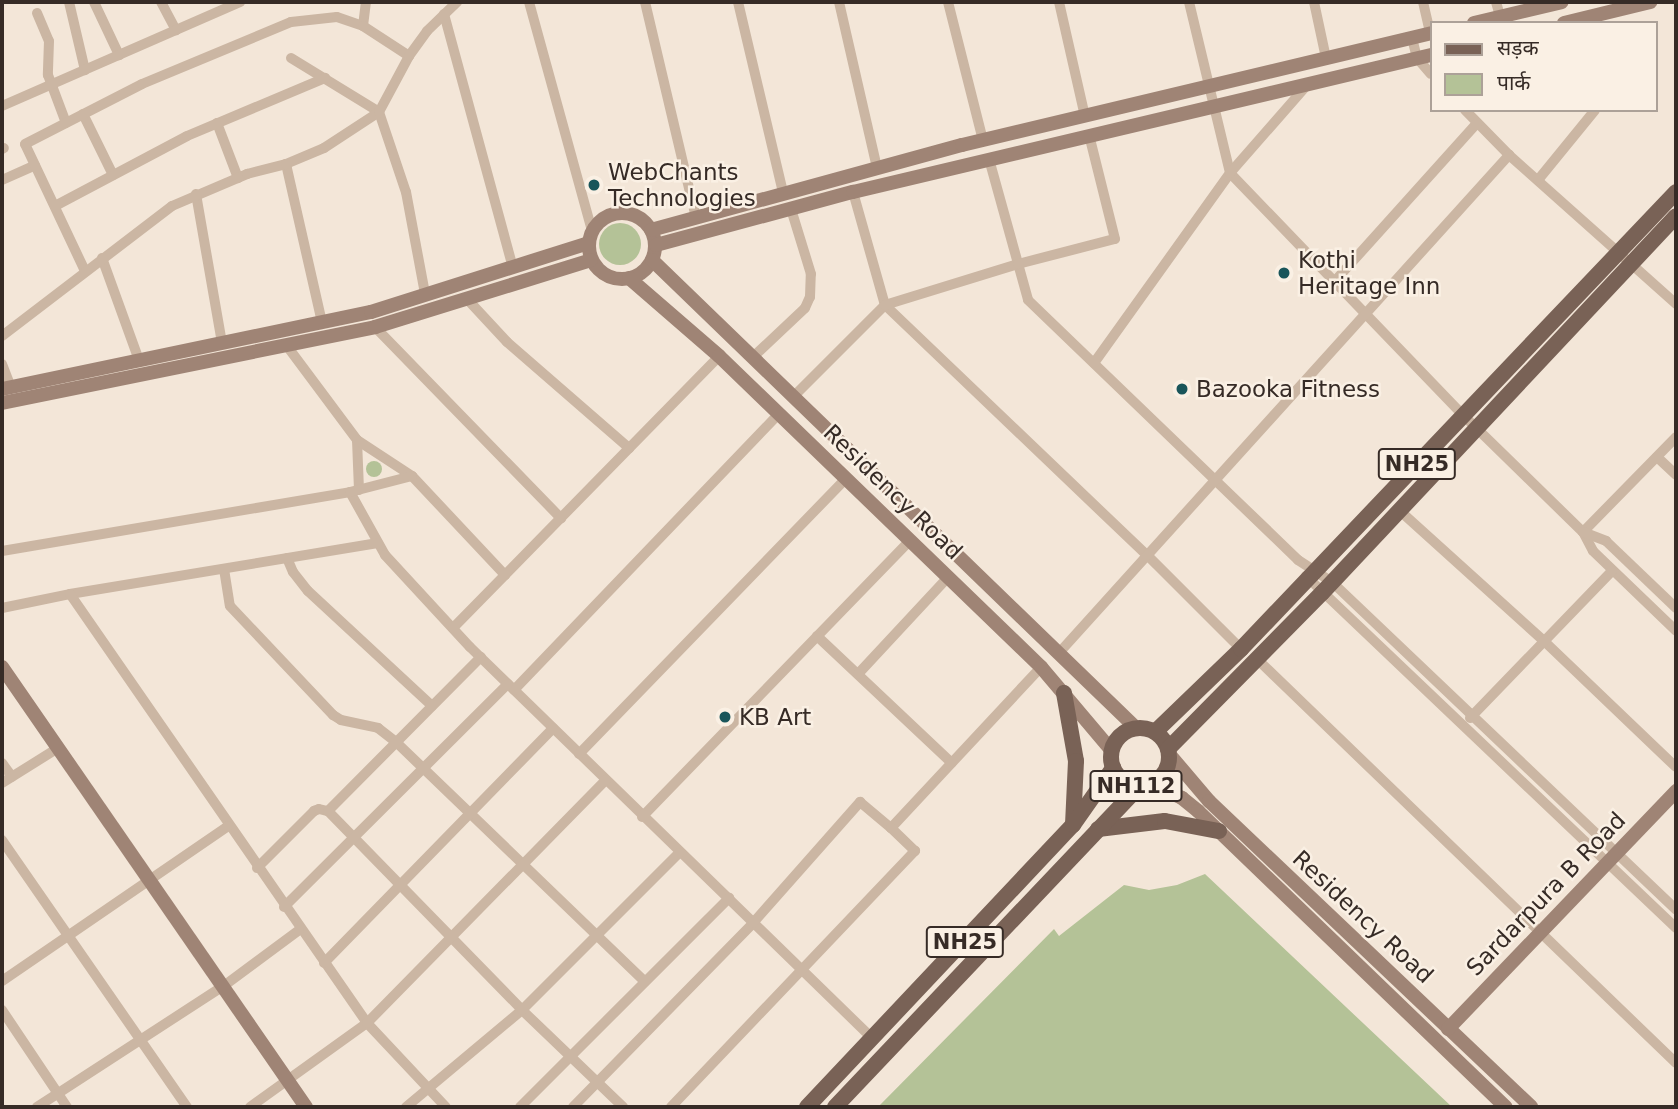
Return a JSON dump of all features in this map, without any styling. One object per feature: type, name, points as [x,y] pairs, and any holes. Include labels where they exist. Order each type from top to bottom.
[{"type":"main road","points":[[1477,21],[1498,9],[1562,2]]},
{"type":"main road","points":[[1572,21],[1650,2]]},
{"type":"main road","points":[[651,230],[983,140],[1430,33]]},
{"type":"main road","points":[[656,245],[853,192],[1424,57]]},
{"type":"main road","name":"NH25","points":[[1169,751],[1476,428],[1624,258],[1676,192]]},
{"type":"main road","points":[[623,212],[634,215],[651,230],[656,245],[652,260],[646,268],[629,278],[607,276],[591,260],[590,237],[601,219],[623,212]]},
{"type":"main road","name":"NH25","points":[[1155,732],[1241,649],[1463,415],[1624,258],[1676,216]]},
{"type":"main road","points":[[6,388],[322,323],[513,268],[590,237]]},
{"type":"main road","points":[[2,403],[375,327],[591,260]]},
{"type":"main road","name":"Residency Road","points":[[652,260],[1136,728]]},
{"type":"main road","name":"Residency Road","points":[[629,278],[719,356],[1041,667],[1112,751]]},
{"type":"main road","points":[[2,667],[225,985],[306,1107]]},
{"type":"main road","points":[[1064,693],[1076,761],[1073,825]]},
{"type":"main road","points":[[1136,728],[1155,732]]},
{"type":"main road","name":"NH112","points":[[1136,728],[1120,736],[1112,751],[1113,768],[1124,781],[1146,785],[1167,769],[1169,751],[1155,732]]},
{"type":"main road","name":"Residency Road","points":[[1169,751],[1209,802],[1531,1107]]},
{"type":"main road","name":"NH25","points":[[807,1107],[1073,825],[1113,768]]},
{"type":"main road","name":"NH25","points":[[835,1107],[1098,829],[1146,785]]},
{"type":"main road","name":"Residency Road","points":[[1146,785],[1182,798],[1219,831],[1506,1107]]},
{"type":"main road","name":"Sardarpura B Road","points":[[1448,1029],[1676,791]]},
{"type":"main road","points":[[1098,829],[1165,821],[1219,831]]},
{"type":"street","points":[[69,2],[85,70]]},
{"type":"street","points":[[94,2],[119,55]]},
{"type":"street","points":[[161,2],[176,30]]},
{"type":"street","points":[[2,106],[240,2]]},
{"type":"street","points":[[363,26],[366,2]]},
{"type":"street","points":[[2,336],[172,206],[238,178],[286,164],[340,140],[379,112],[409,56],[457,2]]},
{"type":"street","points":[[528,2],[590,237]]},
{"type":"street","points":[[645,2],[696,217]]},
{"type":"street","points":[[738,2],[783,193]]},
{"type":"street","points":[[839,2],[877,168]]},
{"type":"street","points":[[948,2],[983,140]]},
{"type":"street","points":[[1059,2],[1085,116]]},
{"type":"street","points":[[1189,2],[1207,87],[1230,173],[1463,415],[1584,532],[1593,551],[1676,632]]},
{"type":"street","points":[[1314,2],[1326,58]]},
{"type":"street","points":[[1423,2],[1430,29]]},
{"type":"street","points":[[37,13],[49,41],[47,69],[66,123]]},
{"type":"street","points":[[444,15],[513,268]]},
{"type":"street","points":[[85,271],[25,144],[142,84],[291,22],[337,17],[363,26],[409,56]]},
{"type":"street","points":[[1412,38],[1424,57]]},
{"type":"street","points":[[291,58],[379,112],[406,192],[425,294]]},
{"type":"street","points":[[55,206],[217,123],[325,78]]},
{"type":"street","points":[[1094,363],[1230,173],[1309,83]]},
{"type":"street","points":[[1467,112],[1509,155],[1676,304]]},
{"type":"street","points":[[1538,180],[1593,112]]},
{"type":"street","points":[[83,114],[113,175]]},
{"type":"street","points":[[217,123],[238,178]]},
{"type":"street","points":[[1334,282],[1477,123]]},
{"type":"street","points":[[794,396],[885,305],[1018,264],[1115,239],[1089,135]]},
{"type":"street","points":[[1058,654],[1509,155]]},
{"type":"street","points":[[989,159],[1028,300],[1312,574],[1473,715],[1676,928]]},
{"type":"street","points":[[286,164],[322,323]]},
{"type":"street","points":[[2,180],[35,165]]},
{"type":"street","points":[[853,192],[885,305],[1148,556],[1241,649]]},
{"type":"street","points":[[197,194],[222,343]]},
{"type":"street","points":[[753,357],[805,308],[810,298],[811,274],[791,209]]},
{"type":"street","points":[[102,258],[139,360]]},
{"type":"street","points":[[468,300],[507,342],[629,448]]},
{"type":"street","points":[[375,327],[561,518]]},
{"type":"street","points":[[287,346],[357,440],[412,476],[505,575]]},
{"type":"street","points":[[453,628],[719,356]]},
{"type":"street","points":[[2,364],[6,388]]},
{"type":"street","points":[[284,907],[352,838],[511,687],[779,414]]},
{"type":"street","points":[[1584,532],[1676,437]]},
{"type":"street","points":[[357,440],[355,491],[385,555],[481,657],[642,817],[873,1039]]},
{"type":"street","points":[[1657,457],[1676,475]]},
{"type":"street","points":[[2,551],[355,491],[412,476]]},
{"type":"street","points":[[579,754],[846,478]]},
{"type":"street","points":[[1399,510],[1544,641],[1676,767]]},
{"type":"street","points":[[1584,532],[1606,541],[1676,608]]},
{"type":"street","points":[[642,817],[910,540]]},
{"type":"street","points":[[2,608],[70,594],[378,543]]},
{"type":"street","points":[[287,558],[293,572],[308,591],[432,706]]},
{"type":"street","points":[[224,569],[230,606],[333,715],[341,720],[378,728],[397,743],[645,982]]},
{"type":"street","points":[[1463,725],[1612,570]]},
{"type":"street","points":[[858,674],[948,577]]},
{"type":"street","points":[[1327,587],[1463,725],[1611,857],[1676,909]]},
{"type":"street","points":[[70,594],[299,930],[367,1023],[446,1107]]},
{"type":"street","points":[[817,636],[951,763]]},
{"type":"street","points":[[328,811],[481,657]]},
{"type":"street","points":[[1257,659],[1676,1063]]},
{"type":"street","points":[[891,828],[1041,667]]},
{"type":"street","points":[[324,963],[553,728]]},
{"type":"street","points":[[2,763],[7,780],[58,748]]},
{"type":"street","points":[[250,1107],[367,1023],[606,780]]},
{"type":"street","points":[[573,1107],[753,923],[860,802],[915,851],[671,1107]]},
{"type":"street","points":[[257,868],[314,811],[328,811],[352,838],[453,936],[522,1010],[624,1107]]},
{"type":"street","points":[[2,981],[69,938],[228,826]]},
{"type":"street","points":[[4,848],[187,1107]]},
{"type":"street","points":[[406,1107],[430,1090],[522,1010],[679,853]]},
{"type":"street","points":[[520,1107],[729,898]]},
{"type":"street","points":[[37,1107],[225,985],[299,930]]},
{"type":"street","points":[[2,1010],[67,1107]]},
{"type":"green space","points":[[620,223],[635,229],[641,244],[635,259],[620,265],[605,259],[599,244],[605,229]]},
{"type":"green space","points":[[374,461],[382,469],[374,477],[366,469]]},
{"type":"green space","points":[[1205,874],[1452,1107],[878,1107],[1054,929],[1059,936],[1124,885],[1149,890],[1177,885]]},
{"type":"place","name":"WebChants Technologies","points":[[594,185]]},
{"type":"place","name":"Kothi Heritage Inn","points":[[1284,273]]},
{"type":"place","name":"Bazooka Fitness","points":[[1182,389]]},
{"type":"place","name":"KB Art","points":[[725,717]]}]
